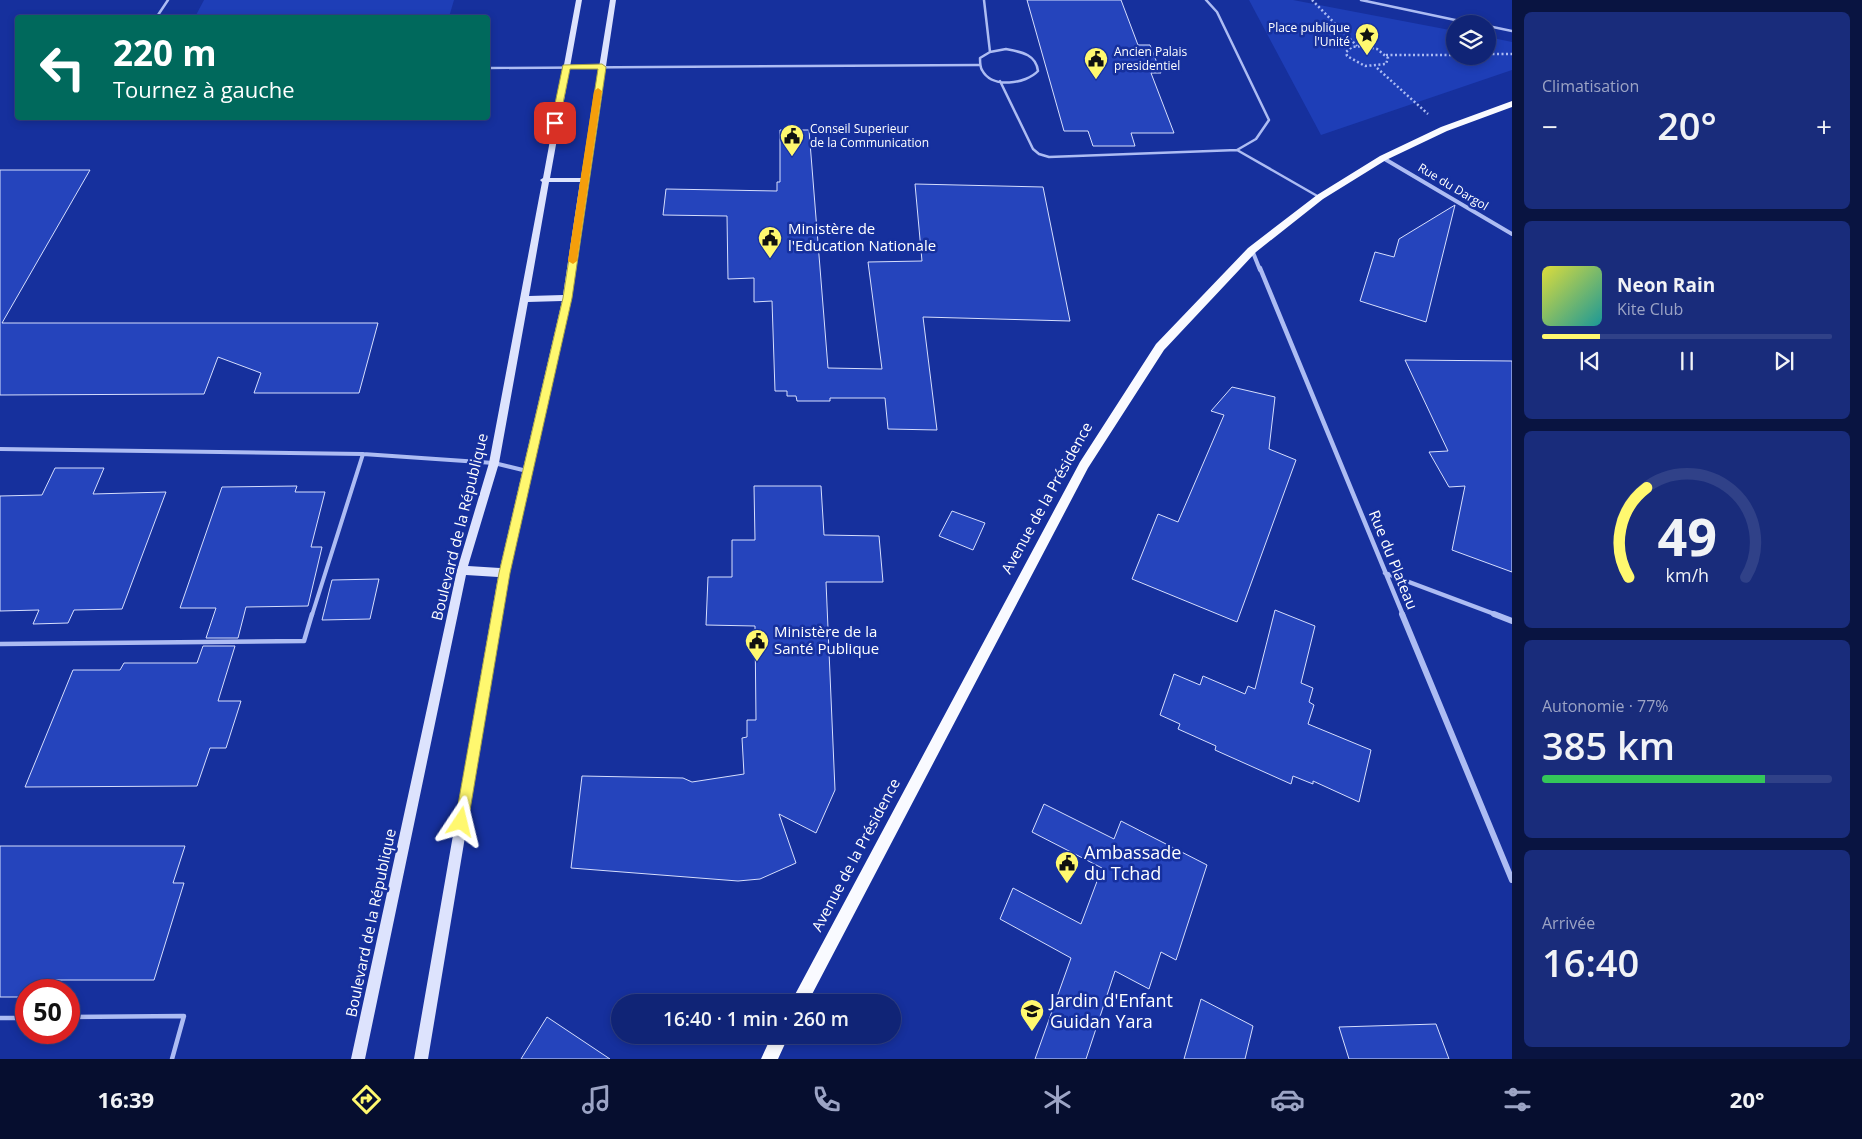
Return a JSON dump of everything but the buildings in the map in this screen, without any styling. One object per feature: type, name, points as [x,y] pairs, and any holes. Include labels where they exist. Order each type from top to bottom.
[{"type":"main road","name":"Boulevard de la République","points":[[358,1059],[462,570],[494,463],[544,180],[579,0]]},
{"type":"main road","points":[[420,1059],[504,573],[568,298],[584,180],[613,0]]},
{"type":"main road","name":"Avenue de la Présidence","points":[[803,994],[1084,465],[1160,347],[1252,250],[1320,197],[1383,158],[1444,128],[1512,104]]},
{"type":"main road","points":[[544,180],[584,180]]},
{"type":"main road","points":[[524,299],[568,298]]},
{"type":"main road","points":[[462,570],[504,573]]},
{"type":"main road","points":[[769,1059],[776,1044]]},
{"type":"street","name":"Rue du Dargol","points":[[1383,158],[1512,234]]},
{"type":"street","name":"Rue du Plateau","points":[[1252,250],[1512,880]]},
{"type":"street","points":[[1385,573],[1512,621]]},
{"type":"lane","points":[[158,15],[168,0]]},
{"type":"lane","points":[[984,0],[990,52]]},
{"type":"lane","points":[[1000,81],[1033,149],[1039,154],[1049,157],[1237,150],[1256,139],[1269,120],[1217,12],[1206,0]]},
{"type":"lane","points":[[1361,0],[1446,18]]},
{"type":"lane","points":[[1496,28],[1512,31]]},
{"type":"lane","points":[[1006,49],[1018,51],[1036,60],[1039,66],[1038,73],[1032,78],[1017,82],[1000,81],[989,77],[979,65],[980,58],[990,52],[1006,49]]},
{"type":"lane","points":[[490,68],[979,65]]},
{"type":"lane","points":[[1237,150],[1320,197]]},
{"type":"lane","points":[[0,448],[363,454],[494,463],[527,471]]},
{"type":"lane","points":[[0,644],[304,641],[363,454]]},
{"type":"lane","points":[[80,1017],[184,1016],[172,1059]]},
{"type":"lane","points":[[0,1018],[15,1018]]},
{"type":"path","points":[[1312,0],[1357,46]]},
{"type":"path","points":[[1386,55],[1388,58],[1386,64],[1376,68],[1362,66],[1350,60],[1347,56],[1348,49],[1357,46],[1370,47],[1386,55],[1446,55]]},
{"type":"path","points":[[1496,54],[1512,54]]},
{"type":"path","points":[[1376,68],[1444,128]]},
{"type":"shaded area","points":[[204,0],[454,0],[450,15],[196,15]]},
{"type":"shaded area","points":[[1249,0],[1293,0],[1446,29],[1446,65],[1496,65],[1496,39],[1512,42],[1512,70],[1321,135]]},
{"type":"slow traffic","points":[[573,261],[598,91]]},
{"type":"place","name":"Place publique l'Unité","points":[[1367,56]]},
{"type":"place","name":"Ancien Palais presidentiel","points":[[1096,80]]},
{"type":"place","name":"Conseil Superieur de la Communication","points":[[792,157]]},
{"type":"place","name":"Ministère de l'Education Nationale","points":[[770,259]]},
{"type":"place","name":"Ministère de la Santé Publique","points":[[757,662]]},
{"type":"place","name":"Ambassade du Tchad","points":[[1067,884]]},
{"type":"place","name":"Jardin d'Enfant Guidan Yara","points":[[1032,1032]]},
{"type":"route","points":[[461,822],[504,573],[568,298],[602,67],[566,67],[555,123]]}]
